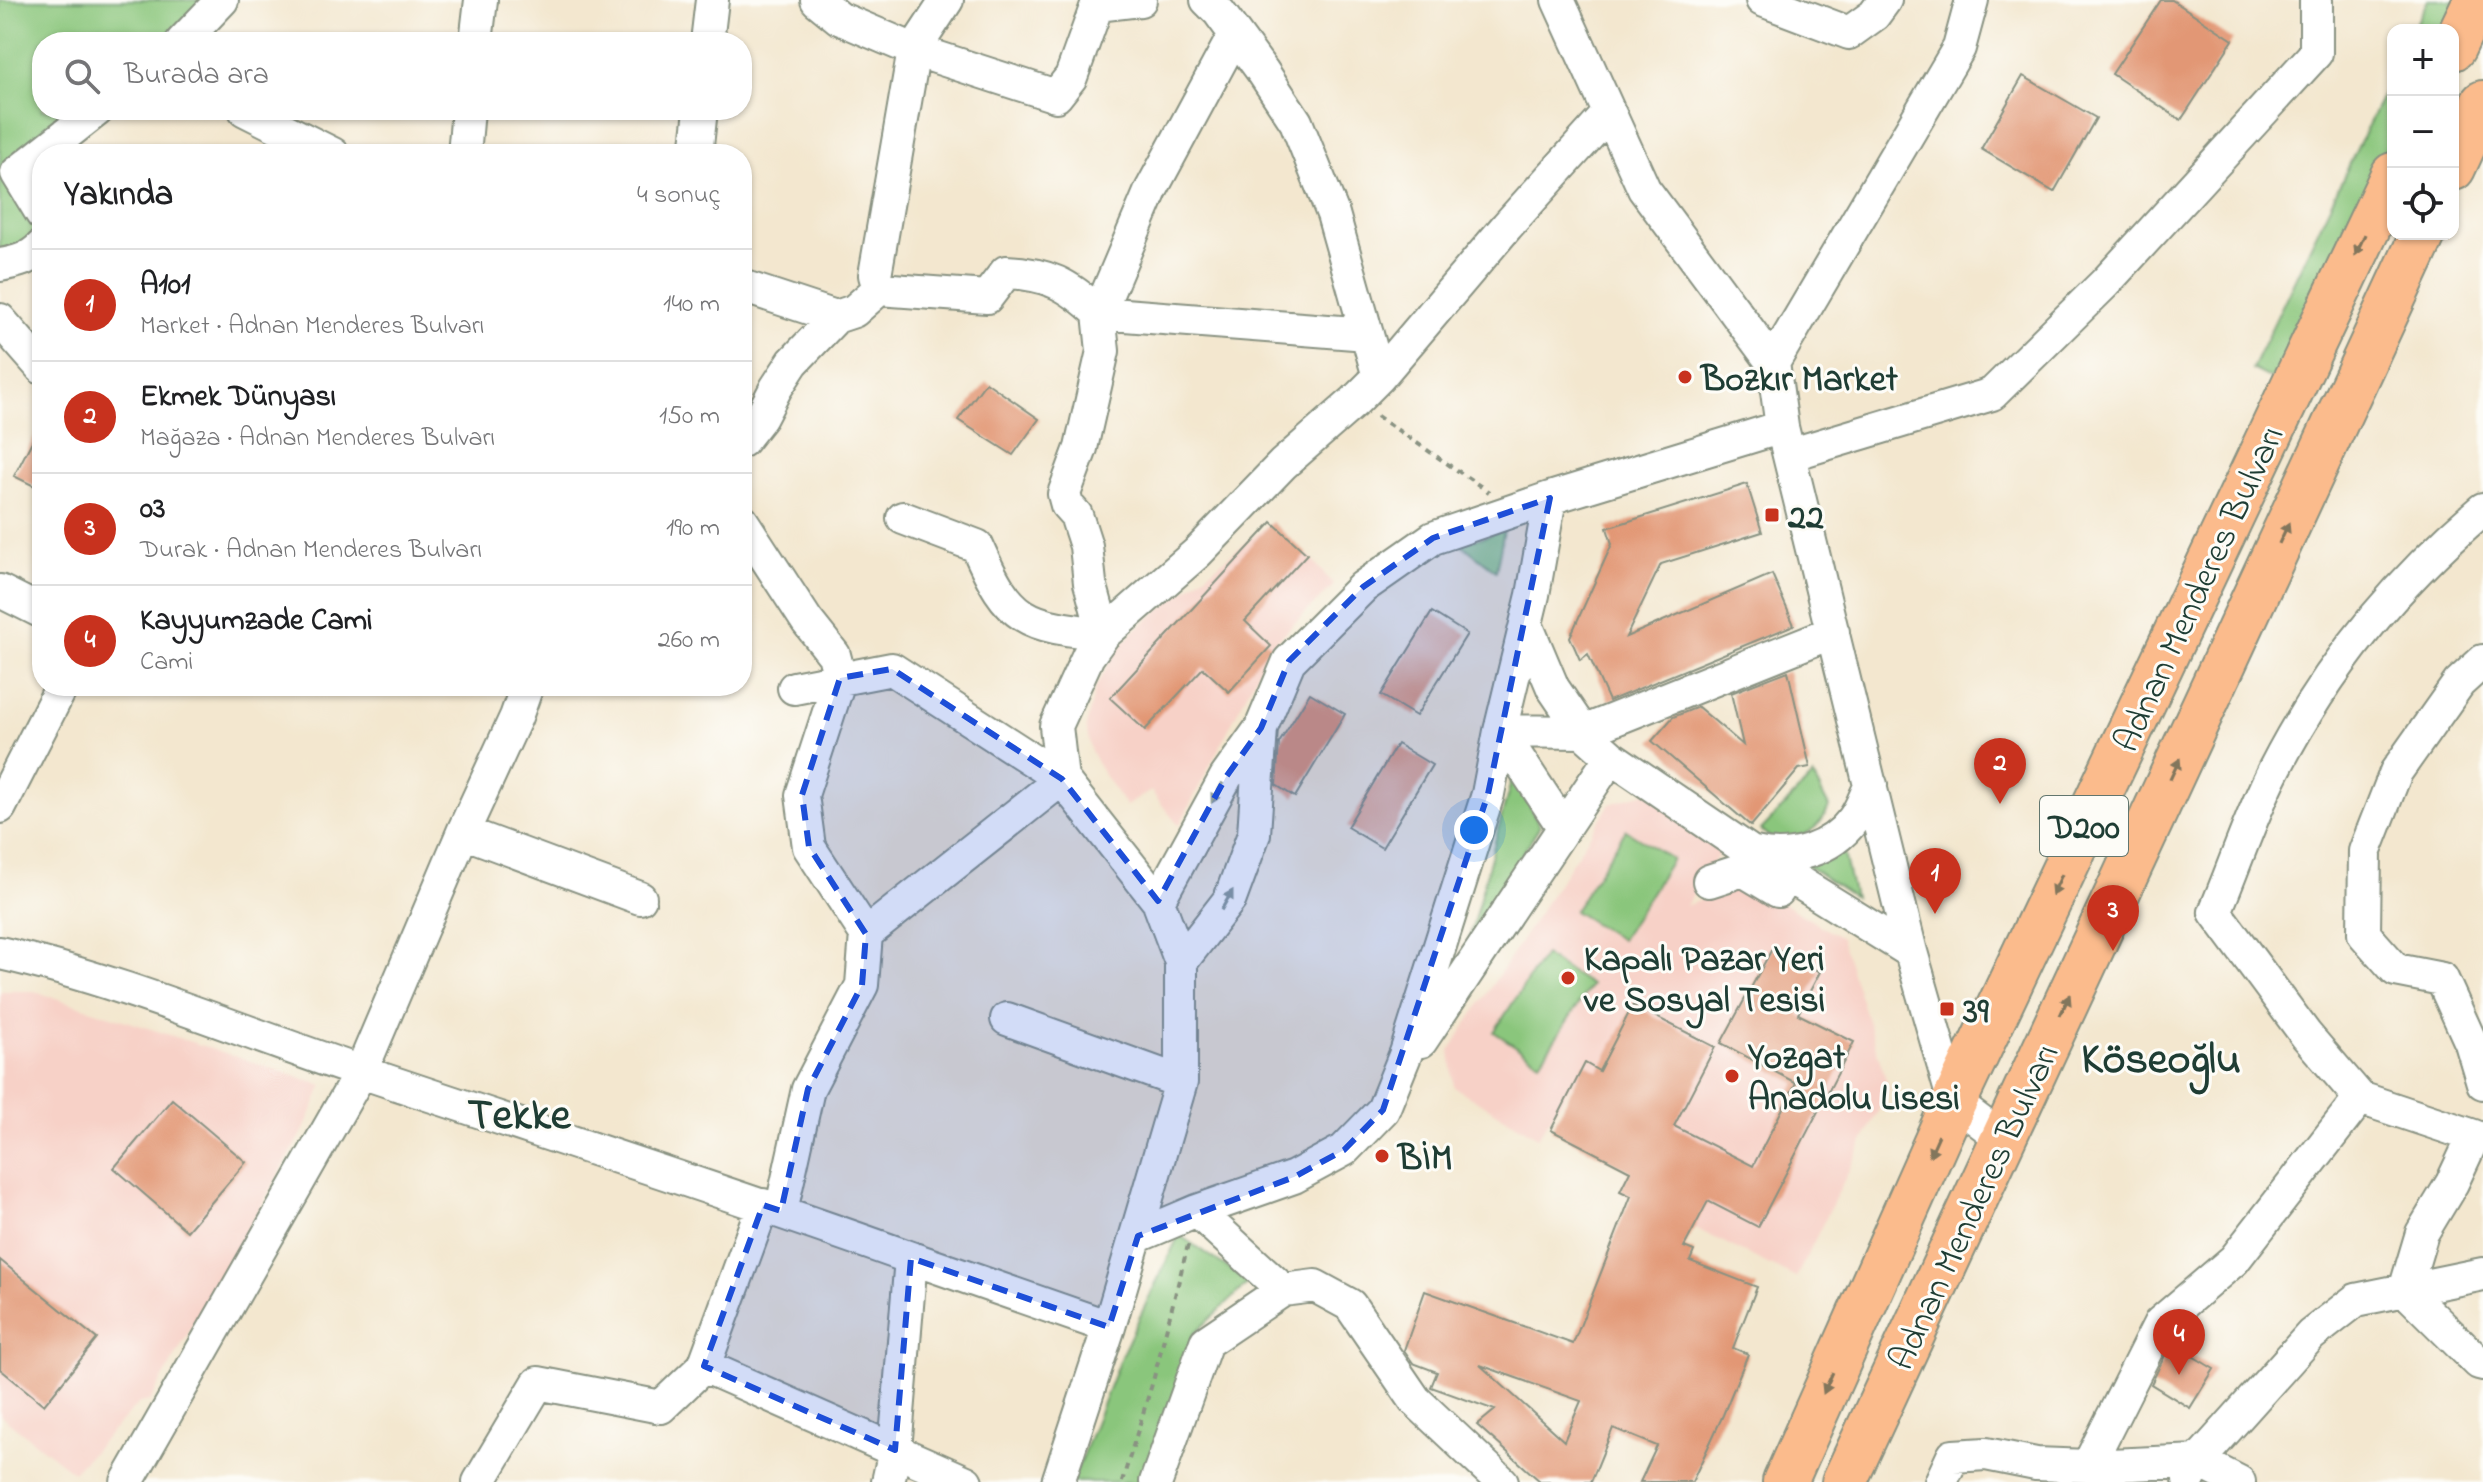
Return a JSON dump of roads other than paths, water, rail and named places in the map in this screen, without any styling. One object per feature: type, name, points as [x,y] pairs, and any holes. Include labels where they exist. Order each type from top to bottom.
[{"type":"highway","points":[[2459,35],[2476,0]]},
{"type":"highway","points":[[2459,155],[2483,103]]},
{"type":"highway","name":"Adnan Menderes Bulvarı","points":[[1789,1470],[1954,1102],[2387,188]]},
{"type":"highway","name":"Adnan Menderes Bulvarı","points":[[1844,1482],[2420,240]]},
{"type":"street","points":[[193,32],[222,0]]},
{"type":"street","points":[[477,32],[481,0]]},
{"type":"street","points":[[817,0],[839,18],[914,50],[1056,96],[1071,77],[1097,5],[1140,0]]},
{"type":"street","points":[[879,289],[875,275],[914,50],[947,0]]},
{"type":"street","points":[[1558,0],[1644,189],[1773,363],[1785,441],[1911,952],[1954,1102],[2003,1139]]},
{"type":"street","points":[[1762,0],[1849,33],[1874,15],[1885,0]]},
{"type":"street","points":[[1773,363],[1959,48],[1972,0]]},
{"type":"street","points":[[1158,901],[1226,777],[1261,728],[1289,661],[1363,587],[1433,538],[1550,498],[1992,394],[2105,283],[2316,53],[2316,0]]},
{"type":"street","points":[[707,32],[708,1]]},
{"type":"street","points":[[1224,12],[1296,122],[1333,214],[1379,377]]},
{"type":"street","points":[[1104,634],[1090,583],[1086,546],[1076,515],[1067,505],[1064,494],[1081,448],[1103,351],[1099,313],[1224,12]]},
{"type":"street","points":[[1062,779],[1056,726],[1088,656],[1104,634],[1197,553],[1283,464],[1379,377],[1507,226],[1609,113]]},
{"type":"street","points":[[54,144],[84,120]]},
{"type":"street","points":[[265,120],[313,144]]},
{"type":"street","points":[[465,144],[467,120]]},
{"type":"street","points":[[697,144],[700,120]]},
{"type":"street","points":[[32,161],[17,173],[32,198]]},
{"type":"street","points":[[0,265],[32,255]]},
{"type":"street","points":[[752,428],[793,362],[836,317],[854,311],[879,289],[987,297],[1006,272],[1024,273],[1050,277],[1084,299],[1099,313],[1367,334]]},
{"type":"street","points":[[752,289],[836,317]]},
{"type":"street","points":[[0,320],[32,357]]},
{"type":"street","points":[[1138,1236],[1197,1211],[1294,1177],[1344,1150],[1383,1110],[1397,1076],[1488,794],[1550,498]]},
{"type":"street","points":[[2474,1136],[2360,1098],[2306,1035],[2215,912],[2273,771],[2325,682],[2409,578],[2483,509]]},
{"type":"street","points":[[903,518],[977,546],[1008,604],[1034,623],[1104,634]]},
{"type":"street","points":[[479,1482],[538,1383],[661,1407],[704,1366],[772,1208],[808,1089],[862,985],[866,934],[809,847],[802,795],[840,678],[834,655],[807,621],[752,536]]},
{"type":"street","points":[[0,591],[32,607]]},
{"type":"street","points":[[1526,624],[1553,688],[1583,732],[1611,757],[1752,853],[1911,952]]},
{"type":"street","points":[[1500,731],[1583,732],[1833,632]]},
{"type":"street","points":[[2405,1290],[2422,1233],[2452,1183],[2474,1136],[2483,1083],[2471,1043],[2442,979],[2396,970],[2364,934],[2365,851],[2396,772],[2459,683],[2483,661]]},
{"type":"street","points":[[794,688],[892,669],[1062,779],[1158,901],[1181,962],[1181,1082],[1138,1236],[1058,1482]]},
{"type":"street","points":[[0,807],[57,696]]},
{"type":"street","points":[[127,1482],[361,1072],[523,696]]},
{"type":"street","points":[[1181,962],[1230,899],[1254,834],[1261,728]]},
{"type":"street","points":[[1500,731],[1564,828]]},
{"type":"street","points":[[1397,1076],[1611,757]]},
{"type":"street","points":[[866,934],[1062,779]]},
{"type":"street","points":[[1752,853],[1773,858],[1800,855],[1832,839],[1853,820],[1871,785]]},
{"type":"street","points":[[463,832],[640,898]]},
{"type":"street","points":[[1709,881],[1743,870],[1831,921],[1865,923]]},
{"type":"street","points":[[0,953],[59,966],[361,1072],[772,1208],[1109,1327]]},
{"type":"street","points":[[1007,1019],[1181,1082]]},
{"type":"street","points":[[2088,1466],[2160,1323],[2234,1260],[2360,1098]]},
{"type":"street","points":[[1197,1211],[1283,1290]]},
{"type":"street","points":[[888,1482],[895,1450],[911,1258]]},
{"type":"street","points":[[2193,1471],[2311,1335],[2356,1300],[2483,1274]]},
{"type":"street","points":[[1156,1482],[1206,1342],[1283,1290],[1315,1286],[1350,1305],[1415,1400],[1502,1482]]},
{"type":"street","points":[[2405,1290],[2483,1364]]},
{"type":"street","points":[[704,1366],[966,1482]]},
{"type":"street","points":[[1941,1482],[1953,1456],[1986,1454],[2036,1464],[2193,1471],[2239,1482]]},
{"type":"place","name":"Bozkır Market","points":[[1685,377]]},
{"type":"place","name":"22","points":[[1772,515]]},
{"type":"place","name":"Ekmek Dünyası","points":[[2000,804]]},
{"type":"place","name":"A101","points":[[1935,914]]},
{"type":"place","name":"03","points":[[2113,951]]},
{"type":"place","name":"Kapalı Pazar Yeri ve Sosyal Tesisi","points":[[1568,978]]},
{"type":"place","name":"39","points":[[1947,1009]]},
{"type":"place","name":"Yozgat Anadolu Lisesi","points":[[1732,1076]]},
{"type":"place","name":"BİM","points":[[1382,1156]]},
{"type":"place","name":"Kayyumzade Cami","points":[[2179,1375]]},
{"type":"district","name":"Köseoğlu","points":[[2161,1057]]},
{"type":"district","name":"Tekke","points":[[519,1113]]}]
